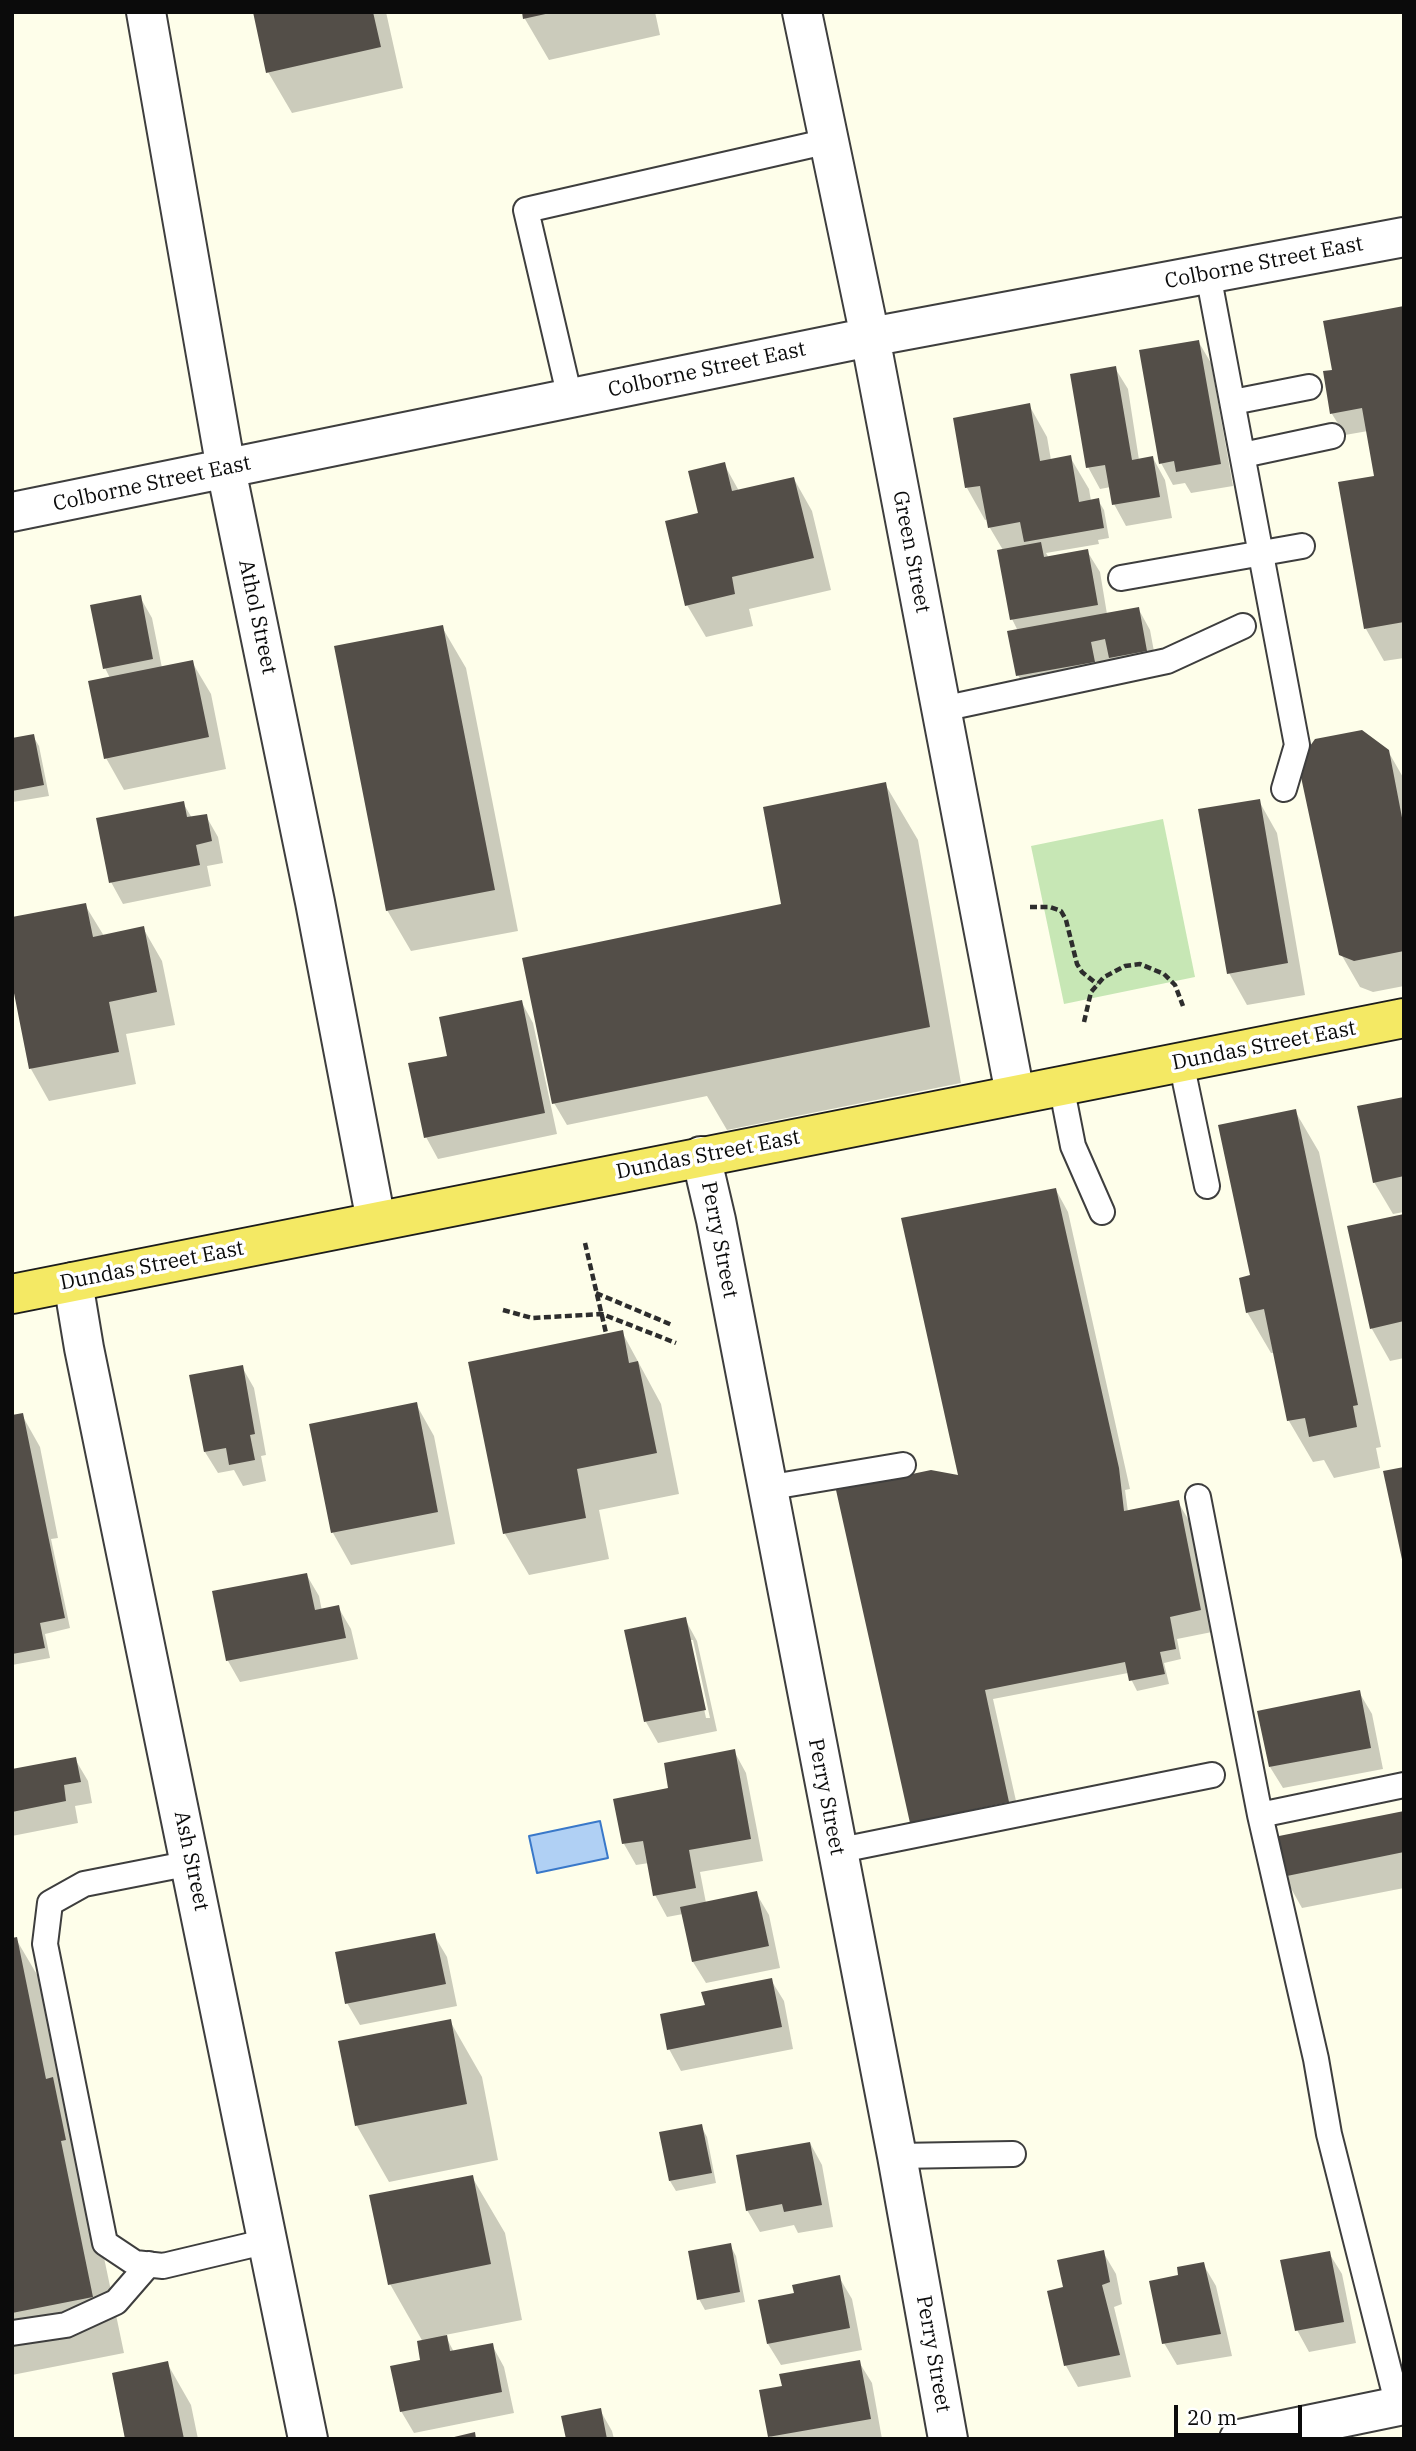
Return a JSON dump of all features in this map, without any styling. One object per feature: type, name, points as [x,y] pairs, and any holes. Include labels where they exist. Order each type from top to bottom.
[{"type":"main road","name":"Dundas Street East","points":[[12,1294],[1014,1094],[1393,1023]]},
{"type":"street","name":"Athol Street","points":[[146,12],[226,469],[315,902],[376,1221]]},
{"type":"street","name":"Green Street","points":[[802,12],[870,337],[1014,1094]]},
{"type":"street","name":"Colborne Street East","points":[[12,512],[870,337],[1404,237]]},
{"type":"street","name":"Perry Street","points":[[701,1156],[716,1220],[836,1851],[897,2155],[948,2439]]},
{"type":"street","name":"Ash Street","points":[[73,1282],[84,1348],[308,2439]]},
{"type":"street","points":[[1239,2439],[1401,2406]]},
{"type":"lane","points":[[570,398],[526,210],[829,141]]},
{"type":"lane","points":[[1208,274],[1297,745],[1284,789]]},
{"type":"lane","points":[[1233,402],[1308,387]]},
{"type":"lane","points":[[1243,455],[1332,436]]},
{"type":"lane","points":[[1121,578],[1302,545]]},
{"type":"lane","points":[[942,709],[1167,661],[1243,626]]},
{"type":"lane","points":[[1181,1062],[1207,1186]]},
{"type":"lane","points":[[1061,1085],[1073,1146],[1102,1212]]},
{"type":"lane","points":[[766,1488],[903,1465]]},
{"type":"lane","points":[[1198,1497],[1260,1815],[1316,2059],[1329,2134],[1401,2406]]},
{"type":"lane","points":[[836,1851],[1212,1775]]},
{"type":"lane","points":[[1260,1815],[1404,1785]]},
{"type":"lane","points":[[191,1863],[84,1884],[50,1903],[45,1944],[105,2243],[135,2263],[163,2266],[268,2241]]},
{"type":"lane","points":[[897,2155],[1013,2154]]},
{"type":"lane","points":[[12,2333],[66,2325],[116,2302],[149,2264]]},
{"type":"path","points":[[1030,907],[1050,907],[1061,911],[1066,920],[1077,964],[1082,972],[1097,984]]},
{"type":"path","points":[[1084,1022],[1088,1000],[1097,984],[1114,970],[1140,964],[1164,974],[1175,985],[1184,1006]]},
{"type":"path","points":[[585,1242],[606,1334]]},
{"type":"path","points":[[596,1293],[672,1325]]},
{"type":"path","points":[[503,1310],[533,1318],[602,1314],[676,1343]]},
{"type":"green space","points":[[1163,819],[1195,977],[1064,1004],[1031,846]]},
{"type":"water","points":[[600,1821],[608,1858],[537,1873],[529,1836]]},
{"type":"building","points":[[253,12],[373,12],[381,47],[266,73]]},
{"type":"building","points":[[522,12],[550,12],[550,13],[523,19]]},
{"type":"building","points":[[1404,306],[1404,622],[1364,629],[1338,482],[1374,476],[1362,408],[1330,414],[1323,371],[1332,370],[1323,321]]},
{"type":"building","points":[[1199,340],[1221,464],[1176,472],[1174,461],[1159,464],[1139,350]]},
{"type":"building","points":[[1116,366],[1132,460],[1153,456],[1160,497],[1112,505],[1105,465],[1086,468],[1070,374]]},
{"type":"building","points":[[1030,403],[1040,461],[1071,455],[1079,502],[1099,498],[1104,528],[1024,542],[1020,522],[988,528],[980,486],[965,488],[953,418]]},
{"type":"building","points":[[725,462],[732,491],[794,477],[814,558],[732,577],[735,594],[685,606],[665,521],[698,513],[688,471]]},
{"type":"building","points":[[1041,542],[1044,557],[1088,549],[1098,605],[1010,620],[997,550]]},
{"type":"building","points":[[141,595],[153,659],[103,669],[90,605]]},
{"type":"building","points":[[1139,607],[1147,651],[1109,658],[1105,639],[1091,642],[1095,662],[1016,676],[1007,631]]},
{"type":"building","points":[[443,625],[495,890],[386,911],[334,646]]},
{"type":"building","points":[[193,660],[209,737],[104,759],[88,681]]},
{"type":"building","points":[[1362,730],[1389,750],[1404,828],[1404,951],[1354,961],[1339,955],[1298,763],[1315,739]]},
{"type":"building","points":[[34,734],[44,785],[12,791],[12,738]]},
{"type":"building","points":[[886,782],[930,1027],[552,1104],[522,958],[781,904],[763,807]]},
{"type":"building","points":[[1260,799],[1288,963],[1227,974],[1198,809]]},
{"type":"building","points":[[184,801],[187,817],[207,814],[212,841],[196,845],[200,865],[109,883],[96,818]]},
{"type":"building","points":[[86,903],[93,937],[144,926],[157,992],[109,1002],[119,1052],[29,1069],[12,983],[12,917]]},
{"type":"building","points":[[522,1000],[545,1113],[424,1138],[408,1063],[447,1056],[439,1017]]},
{"type":"building","points":[[1404,1097],[1404,1176],[1373,1183],[1357,1106]]},
{"type":"building","points":[[1296,1109],[1358,1405],[1353,1406],[1357,1427],[1309,1437],[1305,1418],[1287,1421],[1264,1309],[1246,1313],[1239,1278],[1250,1275],[1218,1125]]},
{"type":"building","points":[[1056,1188],[1119,1468],[1124,1511],[1179,1500],[1201,1610],[1170,1617],[1176,1649],[1160,1652],[1165,1674],[1129,1681],[1125,1662],[985,1690],[1009,1802],[910,1823],[836,1490],[931,1470],[958,1475],[901,1218]]},
{"type":"building","points":[[1404,1214],[1404,1321],[1370,1329],[1347,1226]]},
{"type":"building","points":[[623,1330],[629,1363],[638,1361],[657,1453],[577,1469],[586,1518],[503,1534],[468,1362]]},
{"type":"building","points":[[243,1365],[255,1434],[250,1435],[255,1460],[229,1465],[226,1448],[204,1452],[189,1375]]},
{"type":"building","points":[[417,1402],[438,1512],[331,1533],[309,1424]]},
{"type":"building","points":[[23,1413],[65,1618],[40,1623],[45,1648],[12,1654],[12,1415]]},
{"type":"building","points":[[1404,1467],[1404,1564],[1403,1564],[1383,1471]]},
{"type":"building","points":[[307,1573],[315,1610],[339,1605],[346,1638],[226,1661],[212,1591]]},
{"type":"building","points":[[686,1617],[706,1710],[644,1722],[624,1630]]},
{"type":"building","points":[[1360,1690],[1371,1748],[1269,1767],[1257,1711]]},
{"type":"building","points":[[735,1749],[751,1839],[689,1850],[696,1888],[653,1896],[643,1841],[622,1844],[613,1799],[668,1788],[664,1763]]},
{"type":"building","points":[[76,1757],[81,1782],[64,1785],[66,1801],[12,1812],[12,1769]]},
{"type":"building","points":[[1404,1811],[1404,1852],[1282,1877],[1274,1837]]},
{"type":"building","points":[[757,1891],[769,1946],[692,1962],[680,1907]]},
{"type":"building","points":[[435,1933],[446,1984],[345,2004],[335,1952]]},
{"type":"building","points":[[17,1937],[46,2079],[53,2077],[66,2140],[61,2141],[93,2297],[12,2313],[12,1938]]},
{"type":"building","points":[[772,1978],[782,2027],[667,2050],[660,2014],[705,2005],[701,1992]]},
{"type":"building","points":[[451,2019],[467,2104],[355,2126],[338,2041]]},
{"type":"building","points":[[702,2124],[712,2173],[669,2181],[659,2132]]},
{"type":"building","points":[[810,2142],[822,2205],[784,2212],[782,2204],[746,2211],[736,2155]]},
{"type":"building","points":[[473,2175],[491,2264],[388,2285],[369,2195]]},
{"type":"building","points":[[731,2243],[740,2292],[697,2300],[688,2251]]},
{"type":"building","points":[[1104,2250],[1110,2282],[1102,2285],[1120,2355],[1064,2366],[1047,2291],[1063,2287],[1057,2260]]},
{"type":"building","points":[[1330,2251],[1344,2322],[1295,2331],[1280,2260]]},
{"type":"building","points":[[1204,2262],[1221,2334],[1162,2344],[1149,2281],[1178,2275],[1177,2267]]},
{"type":"building","points":[[840,2275],[850,2328],[767,2344],[758,2300],[794,2293],[792,2285]]},
{"type":"building","points":[[447,2335],[450,2351],[493,2343],[502,2392],[400,2412],[390,2366],[420,2360],[417,2341]]},
{"type":"building","points":[[860,2360],[871,2419],[768,2437],[759,2390],[782,2386],[779,2374]]},
{"type":"building","points":[[168,2361],[184,2439],[125,2439],[112,2373]]},
{"type":"building","points":[[601,2408],[607,2439],[566,2439],[561,2416]]},
{"type":"building","points":[[475,2432],[476,2439],[450,2439],[450,2438]]}]
